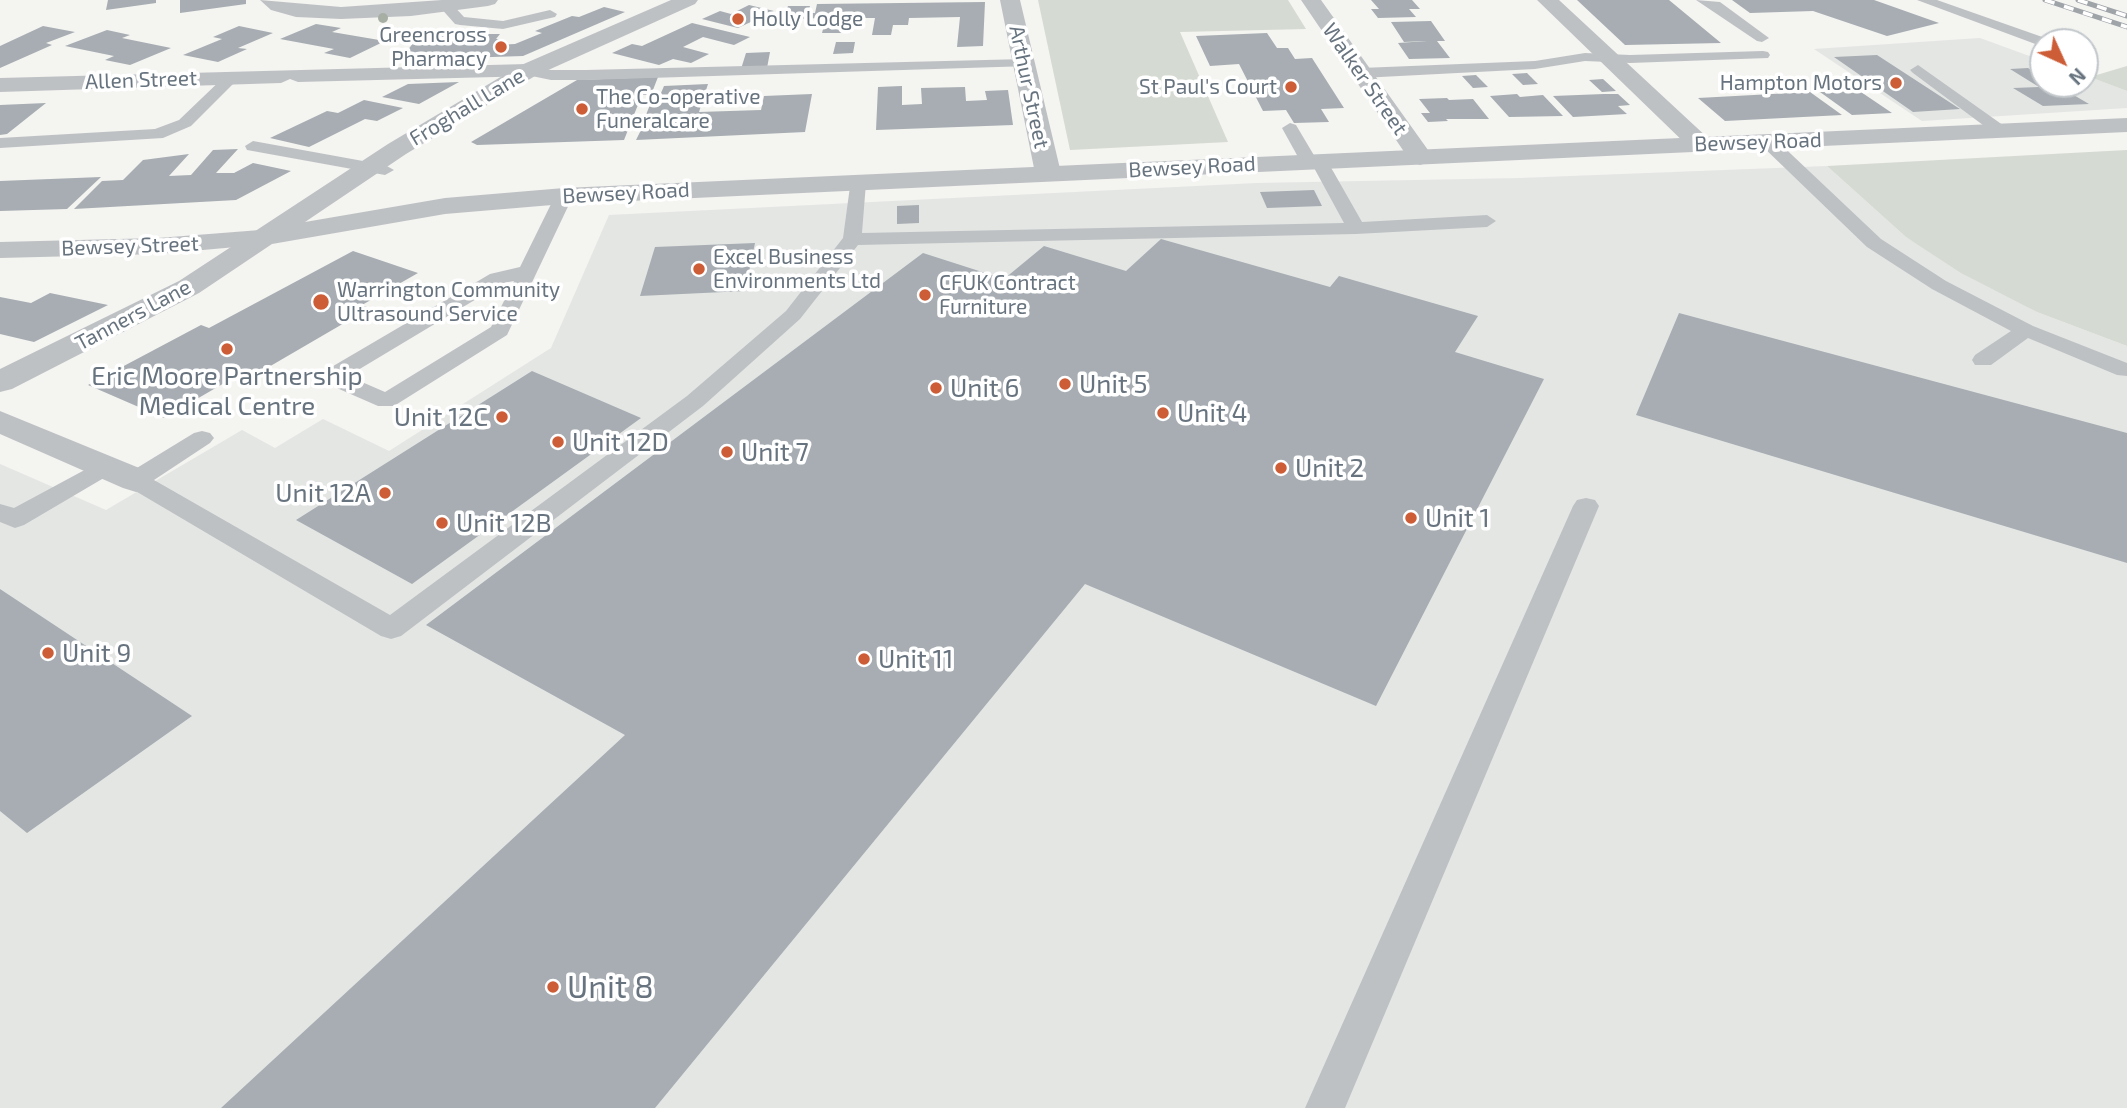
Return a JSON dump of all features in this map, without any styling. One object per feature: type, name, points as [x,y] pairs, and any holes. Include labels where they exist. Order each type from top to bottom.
[{"type":"street","points":[[270,0],[284,8],[316,13],[411,10],[488,0]]},
{"type":"street","name":"Froghall Lane","points":[[260,237],[527,71],[688,0]]},
{"type":"street","name":"Arthur Street","points":[[1010,0],[1048,173]]},
{"type":"street","name":"Walker Street","points":[[1311,0],[1420,157]]},
{"type":"street","points":[[1547,0],[1700,144]]},
{"type":"street","name":"Allen Street","points":[[0,85],[290,76],[374,65],[527,71]]},
{"type":"street","name":"Bewsey Road","points":[[260,237],[445,206],[564,196],[2127,125]]},
{"type":"street","points":[[384,162],[385,178],[399,191],[445,206]]},
{"type":"street","name":"Bewsey Street","points":[[0,250],[158,246],[260,237]]},
{"type":"street","name":"Tanners Lane","points":[[0,382],[189,287],[260,237]]},
{"type":"street","points":[[0,421],[121,473]]},
{"type":"lane","points":[[1703,0],[1715,5],[1762,38]]},
{"type":"lane","points":[[1923,0],[2029,37]]},
{"type":"lane","points":[[446,6],[460,21],[503,25],[550,14]]},
{"type":"lane","points":[[1362,73],[1535,65],[1585,57],[1763,55]]},
{"type":"lane","points":[[527,71],[551,75],[586,75],[1025,63]]},
{"type":"lane","points":[[1918,70],[2001,131]]},
{"type":"lane","points":[[0,143],[157,134],[185,123],[231,78]]},
{"type":"lane","points":[[1290,128],[1356,228]]},
{"type":"lane","points":[[1767,141],[1874,243],[1939,285],[2026,330],[2125,370]]},
{"type":"lane","points":[[253,146],[384,162]]},
{"type":"lane","points":[[121,473],[391,629],[695,401],[793,315],[852,239],[857,183]]},
{"type":"lane","points":[[527,272],[497,278],[331,377],[386,401],[499,331],[564,196]]},
{"type":"lane","points":[[852,239],[1356,228],[1487,221]]},
{"type":"lane","points":[[1983,360],[2026,330]]},
{"type":"lane","points":[[0,512],[15,519],[202,438]]},
{"type":"lane","points":[[1325,1108],[1586,506]]},
{"type":"shaded area","points":[[1038,0],[1288,0],[1306,29],[1180,32],[1228,142],[1070,150]]},
{"type":"shaded area","points":[[1980,38],[2029,56],[2029,98],[2099,98],[2099,80],[2127,91],[2127,108],[1922,121],[1814,49]]},
{"type":"shaded area","points":[[2127,66],[2127,91],[2099,80],[2099,74]]},
{"type":"shaded area","points":[[2127,150],[2127,346],[2037,312],[1961,273],[1906,237],[1827,166]]},
{"type":"shaded area","points":[[1827,166],[1906,237],[2037,312],[2127,346],[2127,1108],[0,1108],[0,464],[106,510],[242,430],[275,448],[323,419],[389,451],[551,348],[609,215],[1257,183],[1520,178]]},
{"type":"building","points":[[108,0],[156,0],[156,3],[106,10]]},
{"type":"building","points":[[180,0],[246,0],[246,4],[180,13]]},
{"type":"building","points":[[1371,0],[1412,0],[1420,9],[1409,9],[1416,17],[1378,18],[1371,9],[1379,9]]},
{"type":"building","points":[[1577,0],[1669,0],[1721,43],[1625,45]]},
{"type":"building","points":[[1732,0],[1874,0],[1939,23],[1887,36],[1813,11],[1750,13]]},
{"type":"building","points":[[985,2],[983,46],[957,47],[960,17],[909,18],[908,25],[893,25],[891,35],[872,35],[875,18],[854,18],[851,33],[822,33],[826,18],[783,19],[788,6],[810,6],[808,13],[815,13],[817,4]]},
{"type":"building","points":[[749,5],[774,11],[738,28],[702,19],[720,11],[731,14]]},
{"type":"building","points":[[604,7],[625,12],[523,56],[400,60],[414,42],[431,41],[440,30],[472,29],[463,40],[480,40],[483,34],[500,34],[496,39],[501,39],[497,45],[515,44],[542,33],[535,31]]},
{"type":"building","points":[[1431,21],[1445,41],[1437,41],[1450,58],[1409,59],[1398,43],[1427,41],[1404,42],[1391,22]]},
{"type":"building","points":[[692,23],[750,37],[734,45],[703,37],[683,47],[709,54],[691,63],[673,59],[659,65],[612,53],[632,44],[642,46]]},
{"type":"building","points":[[316,24],[341,28],[332,32],[385,41],[350,58],[324,53],[334,49],[280,39]]},
{"type":"building","points":[[43,26],[75,32],[46,43],[52,45],[0,68],[0,46]]},
{"type":"building","points":[[239,26],[273,33],[238,48],[247,49],[218,62],[183,55],[222,39],[213,37]]},
{"type":"building","points":[[107,30],[130,35],[122,38],[171,48],[130,65],[105,60],[114,56],[65,46]]},
{"type":"building","name":"St Paul's Court","points":[[1267,33],[1277,48],[1288,48],[1295,59],[1312,58],[1344,108],[1321,109],[1329,122],[1294,123],[1286,110],[1263,111],[1239,64],[1210,66],[1196,36]]},
{"type":"building","points":[[836,42],[855,42],[853,53],[833,54]]},
{"type":"building","points":[[770,52],[767,68],[741,69],[746,53]]},
{"type":"building","name":"Hampton Motors","points":[[1877,55],[1960,109],[1913,112],[1834,57]]},
{"type":"building","points":[[2010,69],[2029,69],[2029,81]]},
{"type":"building","points":[[1527,73],[1538,84],[1523,85],[1512,74]]},
{"type":"building","points":[[1476,75],[1488,87],[1473,88],[1462,76]]},
{"type":"building","points":[[658,77],[651,95],[642,95],[631,122],[643,122],[652,100],[658,100],[664,86],[708,84],[699,112],[761,110],[764,96],[812,94],[805,132],[636,140],[641,130],[628,130],[624,140],[477,145],[471,142],[577,80]]},
{"type":"building","points":[[1603,79],[1616,91],[1602,92],[1589,80]]},
{"type":"building","points":[[459,82],[419,104],[382,97],[408,84]]},
{"type":"building","points":[[902,86],[902,105],[922,104],[921,88],[965,87],[966,101],[987,100],[985,91],[1008,90],[1013,125],[876,130],[878,87]]},
{"type":"building","points":[[2029,87],[2029,98],[2013,88]]},
{"type":"building","points":[[1858,90],[1892,113],[1852,115],[1820,92]]},
{"type":"building","points":[[1810,92],[1842,115],[1725,121],[1698,98]]},
{"type":"building","points":[[1517,94],[1520,97],[1543,95],[1563,116],[1509,117],[1490,96]]},
{"type":"building","points":[[1618,94],[1630,105],[1618,106],[1627,114],[1573,117],[1553,96]]},
{"type":"building","points":[[2030,98],[2079,98],[2089,104],[2043,106]]},
{"type":"building","points":[[1419,99],[1473,99],[1489,119],[1446,119],[1448,121],[1428,122],[1421,113],[1430,113]]},
{"type":"building","points":[[364,100],[403,108],[377,121],[365,119],[309,147],[270,138],[327,111],[338,113]]},
{"type":"building","points":[[46,103],[7,134],[0,135],[0,105]]},
{"type":"building","points":[[238,149],[216,173],[234,173],[253,163],[291,171],[236,200],[74,209],[102,181],[123,180],[143,160],[189,154],[169,176],[191,175],[213,150]]},
{"type":"building","points":[[101,177],[67,209],[0,211],[0,181]]},
{"type":"building","points":[[1314,190],[1322,206],[1267,208],[1260,192]]},
{"type":"building","points":[[919,205],[919,223],[897,224],[897,206]]},
{"type":"building","points":[[1161,239],[1330,287],[1339,276],[1478,316],[1455,352],[1544,379],[1376,706],[1085,584],[655,1108],[221,1108],[625,735],[426,625],[923,253],[1004,279],[1044,246],[1126,271]]},
{"type":"building","name":"Excel Business Environments Ltd","points":[[755,243],[745,291],[640,296],[655,247]]},
{"type":"building","name":"Eric Moore Partnership Medical Centre","points":[[353,251],[418,273],[362,305],[370,308],[255,375],[245,371],[164,418],[88,385],[201,325],[209,328]]},
{"type":"building","points":[[50,293],[108,305],[34,342],[0,334],[0,297],[31,303]]},
{"type":"building","points":[[1679,313],[2127,433],[2127,563],[1636,415]]},
{"type":"building","points":[[532,371],[641,418],[412,584],[296,520]]},
{"type":"building","name":"Unit 9","points":[[0,589],[192,716],[27,833],[0,811]]},
{"type":"railway","points":[[2045,0],[2127,27]]},
{"type":"railway","points":[[2078,0],[2127,16]]},
{"type":"place","name":"Holly Lodge","points":[[738,19]]},
{"type":"place","name":"Greencross Pharmacy","points":[[501,47]]},
{"type":"place","name":"Hampton Motors","points":[[1896,83]]},
{"type":"place","name":"St Paul's Court","points":[[1291,87]]},
{"type":"place","name":"The Co-operative Funeralcare","points":[[582,109]]},
{"type":"place","name":"Excel Business Environments Ltd","points":[[699,269]]},
{"type":"place","name":"CFUK Contract Furniture","points":[[925,295]]},
{"type":"place","name":"Warrington Community Ultrasound Service","points":[[321,302]]},
{"type":"place","name":"Eric Moore Partnership Medical Centre","points":[[227,349]]},
{"type":"place","name":"Unit 5","points":[[1065,384]]},
{"type":"place","name":"Unit 6","points":[[936,388]]},
{"type":"place","name":"Unit 4","points":[[1163,413]]},
{"type":"place","name":"Unit 12C","points":[[502,417]]},
{"type":"place","name":"Unit 12D","points":[[558,442]]},
{"type":"place","name":"Unit 7","points":[[727,452]]},
{"type":"place","name":"Unit 2","points":[[1281,468]]},
{"type":"place","name":"Unit 12A","points":[[385,493]]},
{"type":"place","name":"Unit 1","points":[[1411,518]]},
{"type":"place","name":"Unit 12B","points":[[442,523]]},
{"type":"place","name":"Unit 9","points":[[48,653]]},
{"type":"place","name":"Unit 11","points":[[864,659]]},
{"type":"place","name":"Unit 8","points":[[553,987]]}]
